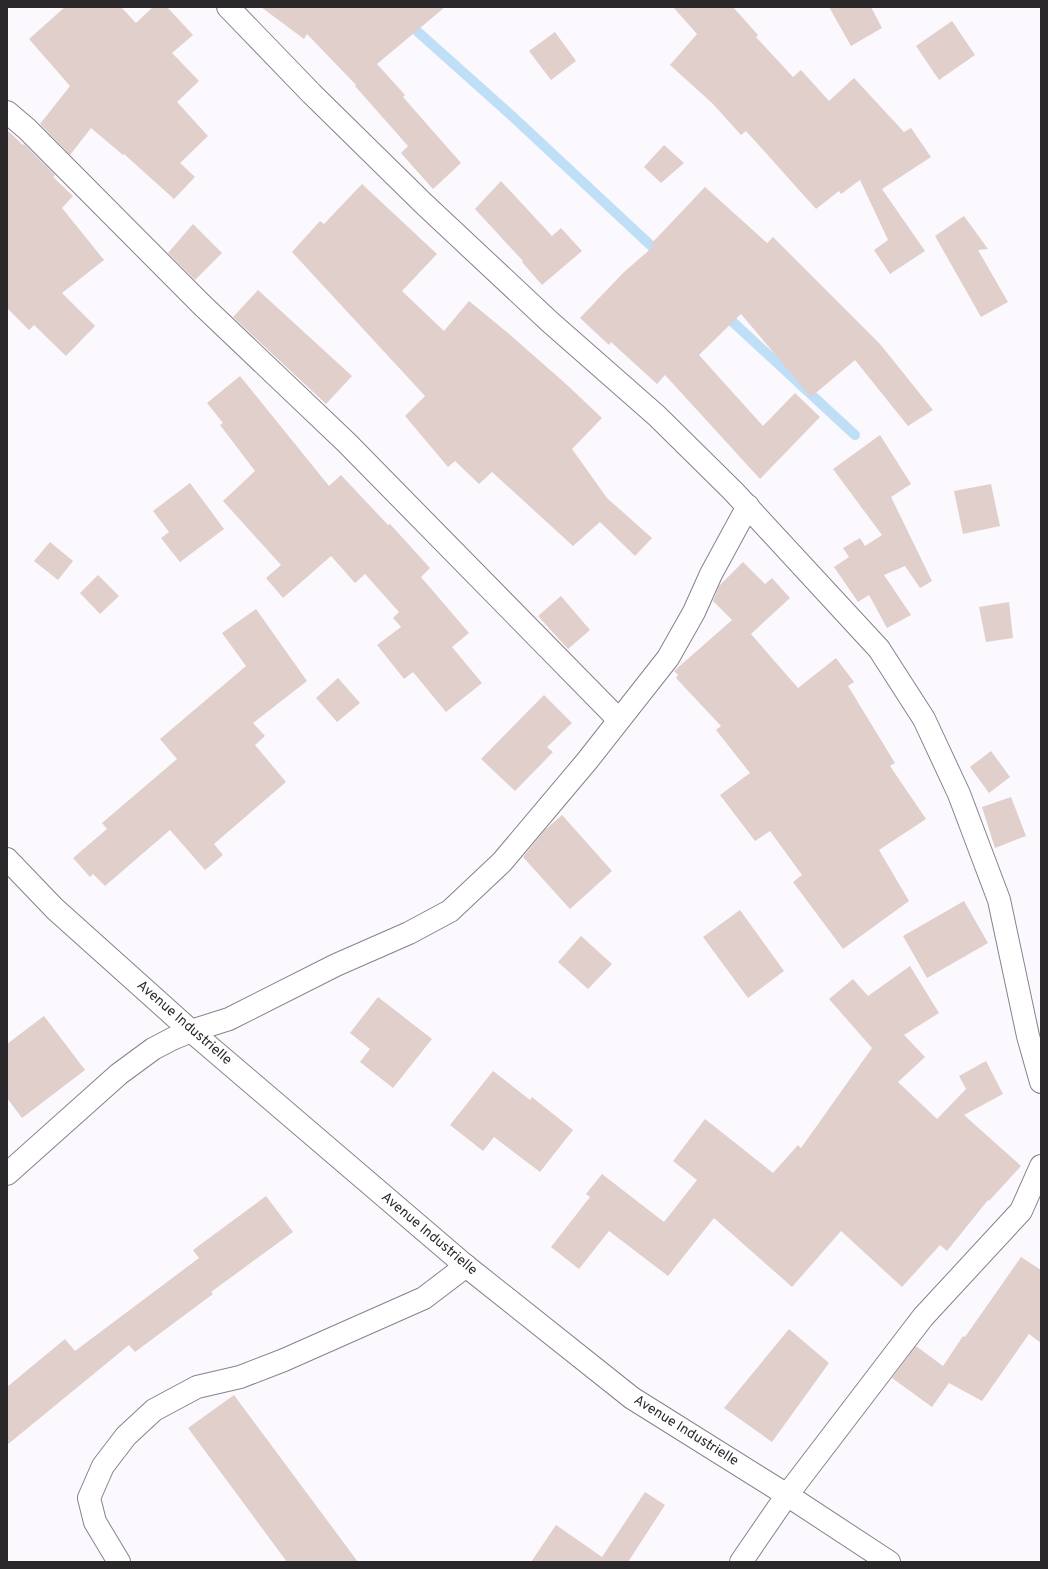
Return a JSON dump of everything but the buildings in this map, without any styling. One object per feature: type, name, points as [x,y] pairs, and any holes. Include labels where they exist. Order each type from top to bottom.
[{"type":"street","points":[[228,7],[424,204],[550,322],[657,416],[748,506],[879,649],[924,719],[959,794],[999,900],[1027,1029],[1041,1082]]},
{"type":"street","points":[[7,112],[32,135],[201,304],[347,443],[619,720]]},
{"type":"street","points":[[7,1174],[119,1074],[153,1049],[192,1031],[229,1019],[336,965],[408,933],[450,910],[502,862],[587,761],[668,658],[694,612],[711,574],[748,506]]},
{"type":"street","name":"Avenue Industrielle","points":[[7,859],[55,909],[192,1031],[466,1266],[632,1398],[787,1495],[889,1562]]},
{"type":"street","points":[[741,1562],[787,1495],[923,1317],[1021,1211],[1041,1166]]},
{"type":"street","points":[[119,1562],[94,1522],[89,1498],[103,1466],[126,1436],[154,1410],[197,1387],[240,1377],[284,1360],[424,1298],[466,1266]]},
{"type":"waterway","points":[[390,7],[512,116],[662,256]]},
{"type":"waterway","points":[[723,313],[855,435]]}]
